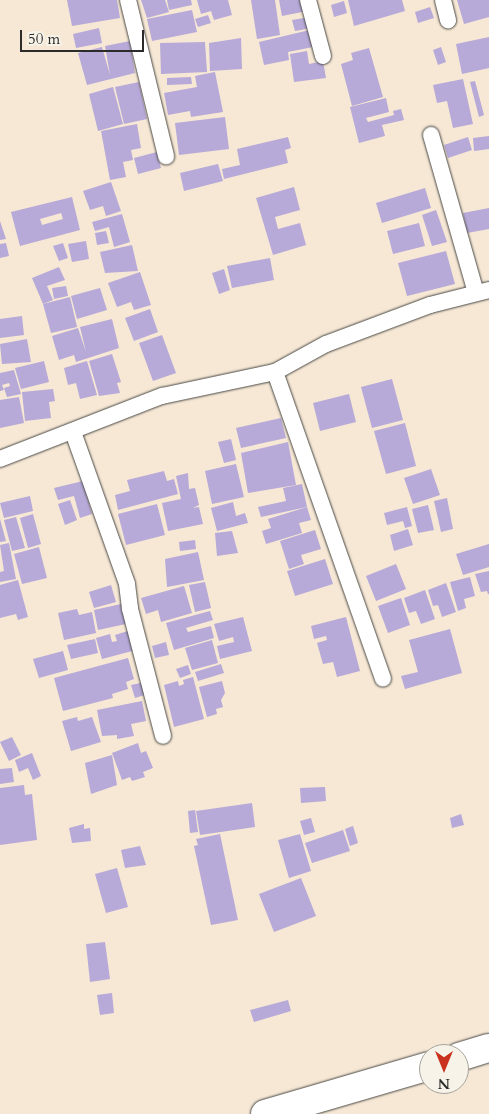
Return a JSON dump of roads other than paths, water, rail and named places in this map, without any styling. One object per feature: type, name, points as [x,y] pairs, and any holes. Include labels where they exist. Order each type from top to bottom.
[{"type":"highway","points":[[469,1054],[489,1048]]},
{"type":"highway","points":[[265,1114],[419,1069]]},
{"type":"street","points":[[128,0],[166,156]]},
{"type":"street","points":[[308,0],[323,56]]},
{"type":"street","points":[[443,0],[448,20]]},
{"type":"street","points":[[0,459],[162,396],[274,372],[326,344],[430,305],[483,291],[431,135]]},
{"type":"street","points":[[274,372],[383,679]]},
{"type":"street","points":[[73,432],[127,584],[130,609],[163,736]]}]
